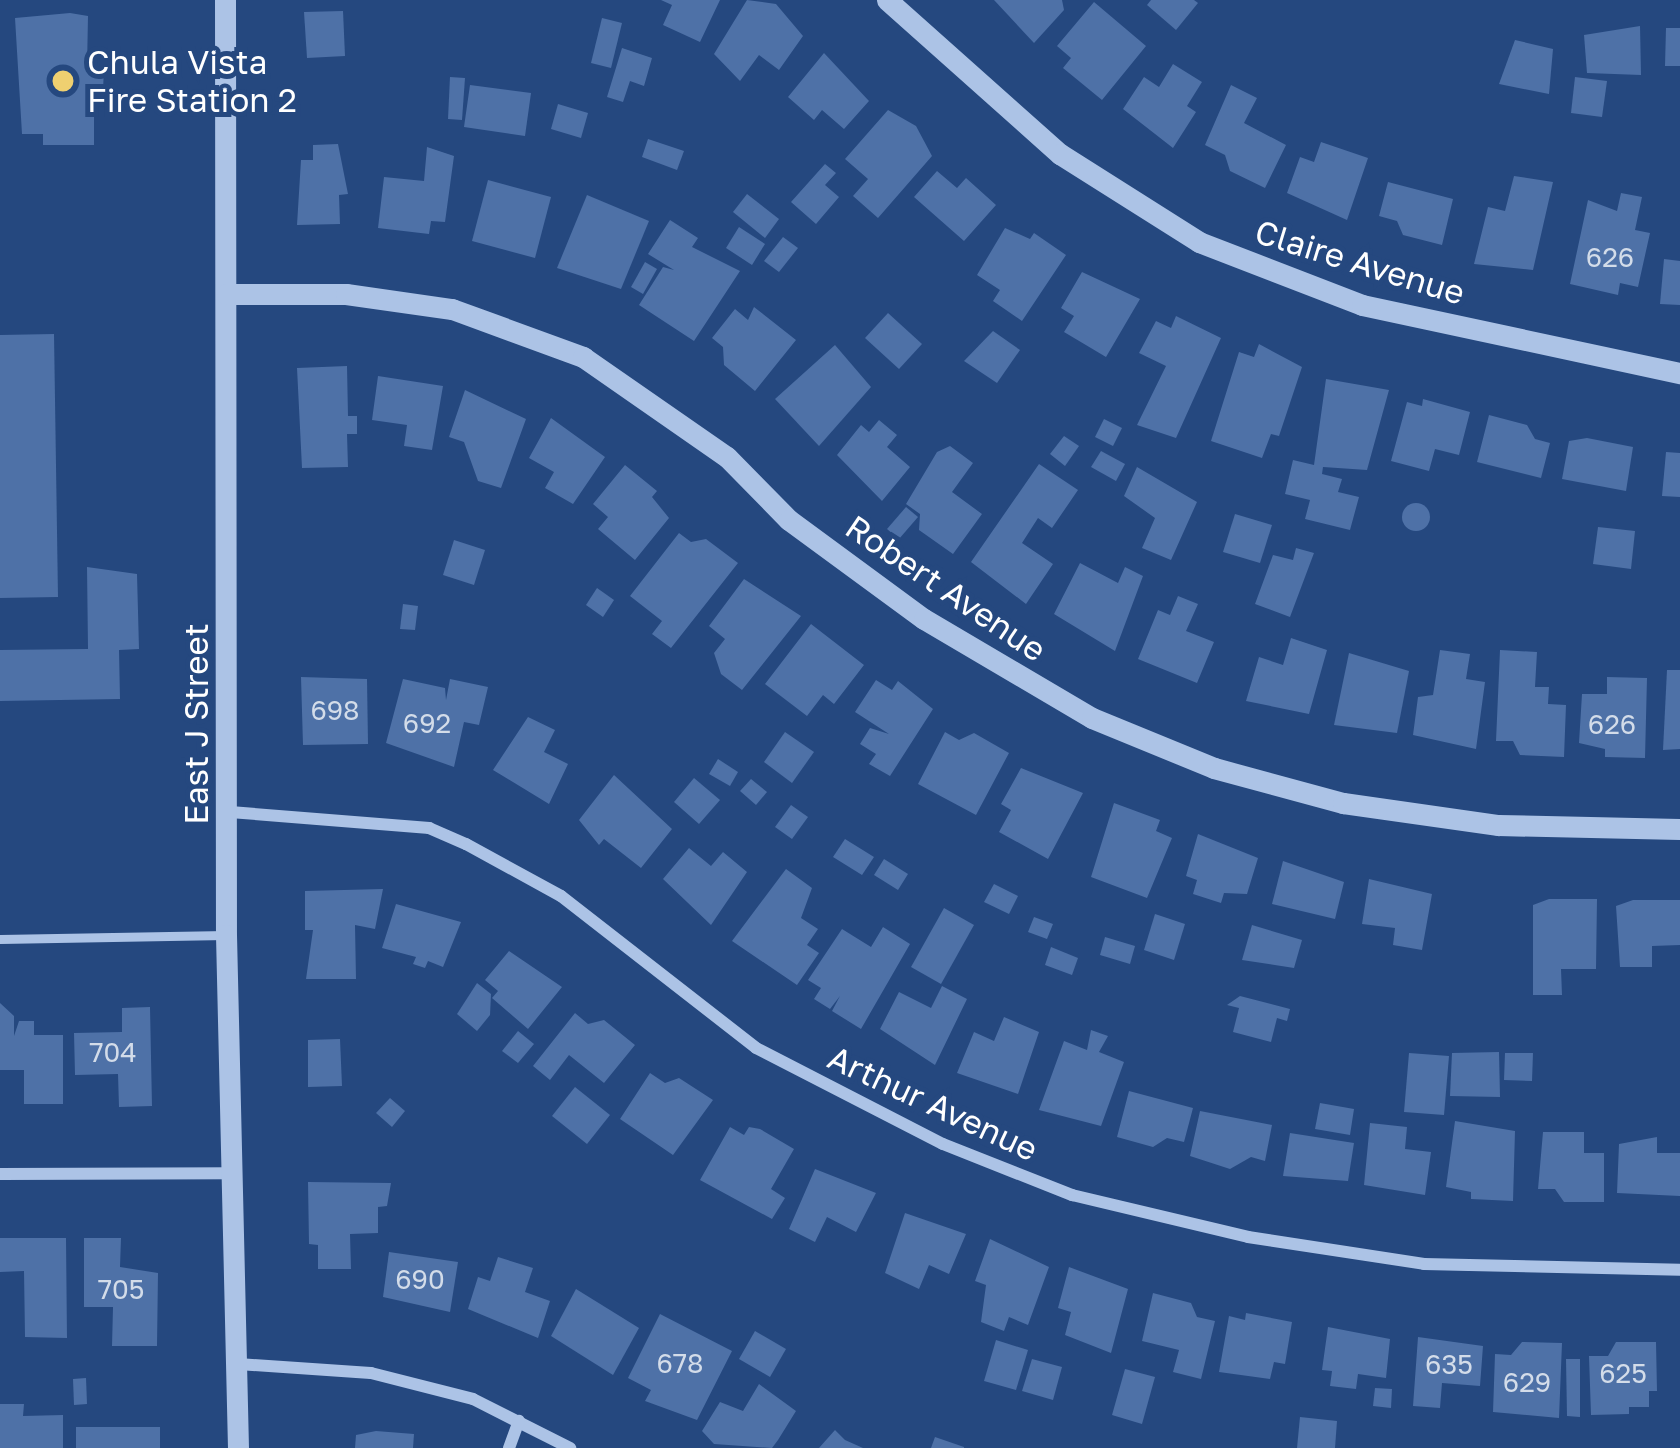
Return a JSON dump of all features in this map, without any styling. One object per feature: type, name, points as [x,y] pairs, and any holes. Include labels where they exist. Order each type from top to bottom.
[{"type":"street","name":"East J Street","points":[[225,0],[230,812],[226,935],[238,1448]]},
{"type":"street","name":"Claire Avenue","points":[[887,0],[1060,154],[1199,242],[1363,304],[1680,373]]},
{"type":"street","name":"Robert Avenue","points":[[227,294],[346,294],[452,309],[583,357],[728,457],[789,520],[957,641],[1093,718],[1214,768],[1343,802],[1498,825],[1680,829]]},
{"type":"street","name":"Arthur Avenue","points":[[230,812],[429,828],[466,844],[561,896],[756,1048],[943,1144],[1072,1195],[1248,1237],[1424,1264],[1680,1270]]},
{"type":"street","points":[[0,1174],[232,1173]]},
{"type":"street","points":[[238,1364],[371,1373],[473,1399],[570,1448]]},
{"type":"street","points":[[509,1448],[519,1421]]},
{"type":"lane","points":[[0,939],[226,935]]},
{"type":"building","points":[[661,0],[720,0],[700,42],[663,25],[672,5]]},
{"type":"building","points":[[747,0],[776,4],[803,36],[779,70],[759,55],[740,81],[714,54]]},
{"type":"building","points":[[994,0],[1062,0],[1064,10],[1034,43]]},
{"type":"building","points":[[1151,0],[1198,3],[1176,30],[1147,5]]},
{"type":"building","points":[[1094,2],[1146,46],[1102,100],[1063,68],[1071,58],[1057,46]]},
{"type":"building","points":[[343,11],[345,56],[307,58],[304,12]]},
{"type":"building","name":"Chula Vista Fire Station 2","points":[[88,16],[87,68],[104,68],[103,91],[94,91],[94,145],[43,145],[43,134],[22,134],[15,18]]},
{"type":"building","points":[[602,18],[622,23],[611,68],[591,63]]},
{"type":"building","points":[[1640,26],[1641,75],[1587,73],[1584,35]]},
{"type":"building","points":[[1666,28],[1680,28],[1680,66],[1665,66]]},
{"type":"building","points":[[1515,40],[1553,49],[1549,94],[1499,84]]},
{"type":"building","points":[[622,48],[652,58],[644,86],[630,81],[623,102],[607,97]]},
{"type":"building","points":[[824,53],[869,101],[844,129],[822,110],[814,120],[788,97]]},
{"type":"building","points":[[1173,64],[1202,82],[1187,106],[1196,112],[1173,148],[1123,109],[1144,77],[1159,87]]},
{"type":"building","points":[[450,77],[465,78],[462,120],[448,119]]},
{"type":"building","points":[[1575,77],[1607,81],[1602,117],[1571,113]]},
{"type":"building","points":[[470,85],[531,93],[525,136],[464,127]]},
{"type":"building","points":[[1231,85],[1257,98],[1244,123],[1286,145],[1265,188],[1230,171],[1225,155],[1205,145]]},
{"type":"building","points":[[558,104],[588,113],[581,138],[551,129]]},
{"type":"building","points":[[888,110],[916,126],[932,156],[878,218],[853,196],[868,179],[845,159]]},
{"type":"building","points":[[648,139],[684,151],[677,170],[642,157]]},
{"type":"building","points":[[1321,142],[1368,158],[1347,220],[1287,193],[1300,157],[1314,162]]},
{"type":"building","points":[[338,144],[348,194],[339,195],[340,224],[297,225],[301,160],[313,160],[313,145]]},
{"type":"building","points":[[427,147],[454,156],[445,222],[431,221],[429,234],[378,228],[384,177],[424,181]]},
{"type":"building","points":[[825,164],[836,173],[825,185],[839,197],[816,224],[791,202]]},
{"type":"building","points":[[937,171],[957,188],[966,178],[996,205],[964,241],[914,197]]},
{"type":"building","points":[[1514,176],[1553,182],[1533,270],[1474,264],[1488,207],[1505,211]]},
{"type":"building","points":[[488,180],[551,197],[535,258],[472,241]]},
{"type":"building","points":[[1388,182],[1453,199],[1442,245],[1403,235],[1397,221],[1379,216]]},
{"type":"building","points":[[1621,193],[1642,197],[1635,230],[1650,233],[1638,287],[1620,283],[1618,295],[1570,284],[1588,200],[1617,211]]},
{"type":"building","points":[[747,194],[779,219],[765,238],[733,212]]},
{"type":"building","points":[[587,195],[649,221],[621,289],[557,268]]},
{"type":"building","points":[[670,220],[698,238],[692,247],[740,271],[694,341],[639,305],[663,267],[674,270],[648,254]]},
{"type":"building","points":[[739,227],[765,244],[752,265],[726,248]]},
{"type":"building","points":[[1005,228],[1030,239],[1034,233],[1066,255],[1022,321],[993,301],[1000,290],[977,275]]},
{"type":"building","points":[[783,237],[798,248],[779,272],[764,261]]},
{"type":"building","points":[[1664,259],[1680,261],[1680,305],[1660,304]]},
{"type":"building","points":[[645,262],[657,269],[643,294],[631,287]]},
{"type":"building","points":[[1082,272],[1140,299],[1106,357],[1064,332],[1074,316],[1061,308]]},
{"type":"building","points":[[754,307],[796,340],[755,391],[724,365],[723,347],[712,338],[735,309],[748,320]]},
{"type":"building","points":[[888,313],[922,344],[899,369],[865,338]]},
{"type":"building","points":[[1176,316],[1221,338],[1176,438],[1137,425],[1166,366],[1139,353],[1156,321],[1171,328]]},
{"type":"building","points":[[993,331],[1020,350],[997,383],[964,361]]},
{"type":"building","points":[[54,334],[58,597],[0,598],[0,335]]},
{"type":"building","points":[[1259,344],[1302,367],[1279,436],[1271,434],[1262,458],[1211,441],[1239,352],[1254,357]]},
{"type":"building","points":[[835,345],[871,387],[819,446],[775,399]]},
{"type":"building","points":[[347,366],[348,416],[357,416],[357,434],[347,434],[348,467],[302,468],[297,368]]},
{"type":"building","points":[[378,376],[443,386],[432,450],[404,446],[407,425],[372,420]]},
{"type":"building","points":[[1326,379],[1389,390],[1367,470],[1323,467],[1322,474],[1342,479],[1338,492],[1359,497],[1350,530],[1305,519],[1310,500],[1285,494],[1293,460],[1314,465]]},
{"type":"building","points":[[465,390],[526,419],[501,488],[478,481],[464,442],[449,437]]},
{"type":"building","points":[[1423,399],[1470,412],[1459,455],[1435,449],[1429,471],[1391,461],[1407,402],[1422,406]]},
{"type":"building","points":[[1489,415],[1527,425],[1535,439],[1550,443],[1541,478],[1477,462]]},
{"type":"building","points":[[551,418],[605,457],[573,504],[545,488],[554,472],[529,458]]},
{"type":"building","points":[[1104,419],[1122,428],[1113,446],[1095,437]]},
{"type":"building","points":[[879,420],[897,435],[887,447],[910,467],[882,501],[837,455],[861,425],[869,432]]},
{"type":"building","points":[[1064,436],[1079,446],[1065,466],[1050,454]]},
{"type":"building","points":[[1587,438],[1633,447],[1626,491],[1562,479],[1569,441]]},
{"type":"building","points":[[950,446],[973,463],[952,492],[982,514],[953,554],[919,530],[920,514],[906,504],[937,452]]},
{"type":"building","points":[[1101,451],[1125,464],[1116,481],[1091,467]]},
{"type":"building","points":[[1666,452],[1680,453],[1680,497],[1662,496]]},
{"type":"building","points":[[1039,464],[1078,490],[1052,528],[1038,518],[1022,543],[1053,564],[1026,604],[971,562]]},
{"type":"building","points":[[625,465],[657,491],[652,497],[669,518],[635,560],[598,529],[608,517],[593,504]]},
{"type":"building","points":[[1137,467],[1197,502],[1171,560],[1142,548],[1155,518],[1124,496]]},
{"type":"building","points":[[1416,503],[1426,507],[1430,517],[1426,527],[1416,531],[1406,527],[1402,517],[1406,507]]},
{"type":"building","points":[[906,507],[918,517],[899,539],[887,529]]},
{"type":"building","points":[[1235,514],[1272,525],[1260,563],[1223,552]]},
{"type":"building","points":[[1598,527],[1635,531],[1631,569],[1593,564]]},
{"type":"building","points":[[679,533],[691,542],[706,539],[738,563],[671,648],[652,634],[662,621],[630,596]]},
{"type":"building","points":[[454,540],[485,550],[474,585],[443,575]]},
{"type":"building","points":[[1296,548],[1314,553],[1290,617],[1255,604],[1273,555],[1293,560]]},
{"type":"building","points":[[1080,563],[1118,583],[1125,567],[1143,576],[1115,651],[1054,614]]},
{"type":"building","points":[[87,567],[137,574],[139,649],[119,650],[120,699],[0,701],[0,650],[88,649]]},
{"type":"building","points":[[744,579],[801,616],[742,690],[721,674],[714,653],[725,639],[709,626]]},
{"type":"building","points":[[597,588],[614,600],[603,617],[586,605]]},
{"type":"building","points":[[1178,596],[1198,604],[1186,631],[1214,642],[1197,683],[1138,659],[1158,610],[1170,615]]},
{"type":"building","points":[[403,604],[418,606],[415,630],[400,629]]},
{"type":"building","points":[[811,624],[864,665],[834,704],[823,695],[807,716],[765,684]]},
{"type":"building","points":[[1291,638],[1327,650],[1309,714],[1246,701],[1259,657],[1283,665]]},
{"type":"building","points":[[1440,650],[1470,654],[1466,679],[1485,682],[1476,749],[1413,735],[1418,697],[1433,695]]},
{"type":"building","points":[[1500,650],[1537,652],[1535,687],[1549,687],[1548,704],[1566,705],[1564,757],[1520,755],[1513,741],[1496,741]]},
{"type":"building","points":[[1349,653],[1409,671],[1397,733],[1334,725]]},
{"type":"building","points":[[1667,670],[1680,670],[1680,749],[1663,750]]},
{"type":"building","points":[[301,677],[367,679],[368,744],[303,745]]},
{"type":"building","points":[[1607,677],[1647,678],[1645,758],[1605,757],[1605,749],[1579,743],[1582,694],[1607,694]]},
{"type":"building","points":[[403,679],[445,688],[446,700],[450,679],[488,687],[479,725],[464,722],[454,767],[386,743]]},
{"type":"building","points":[[876,680],[892,690],[898,681],[933,709],[890,776],[869,764],[876,754],[860,744],[870,728],[889,734],[855,712]]},
{"type":"building","points":[[528,717],[555,730],[544,752],[568,764],[549,804],[493,770]]},
{"type":"building","points":[[785,732],[814,752],[792,783],[764,762]]},
{"type":"building","points":[[945,732],[959,740],[974,733],[1009,753],[976,815],[918,784]]},
{"type":"building","points":[[718,759],[738,772],[730,786],[709,774]]},
{"type":"building","points":[[1021,768],[1083,793],[1048,859],[999,832],[1011,810],[1001,804]]},
{"type":"building","points":[[614,775],[672,829],[641,868],[604,839],[599,845],[579,820]]},
{"type":"building","points":[[694,778],[720,800],[699,824],[674,802]]},
{"type":"building","points":[[751,779],[767,792],[756,805],[740,791]]},
{"type":"building","points":[[1114,803],[1160,820],[1156,831],[1172,838],[1147,898],[1091,877]]},
{"type":"building","points":[[791,805],[808,817],[792,839],[775,827]]},
{"type":"building","points":[[1198,834],[1258,858],[1247,894],[1224,893],[1221,903],[1193,894],[1197,880],[1186,876]]},
{"type":"building","points":[[845,839],[874,857],[862,875],[833,857]]},
{"type":"building","points":[[689,848],[711,866],[723,852],[747,872],[711,925],[663,879]]},
{"type":"building","points":[[884,859],[908,874],[898,890],[874,875]]},
{"type":"building","points":[[1283,861],[1344,882],[1335,919],[1272,904]]},
{"type":"building","points":[[786,869],[812,888],[801,918],[818,929],[807,945],[819,953],[797,985],[732,941]]},
{"type":"building","points":[[1369,879],[1432,894],[1422,950],[1393,945],[1395,928],[1362,924]]},
{"type":"building","points":[[994,884],[1018,896],[1009,914],[984,902]]},
{"type":"building","points":[[383,889],[375,929],[355,925],[356,979],[306,979],[313,930],[305,930],[305,891]]},
{"type":"building","points":[[1549,899],[1597,899],[1596,969],[1561,969],[1562,995],[1533,995],[1533,905]]},
{"type":"building","points":[[1633,900],[1680,900],[1680,945],[1652,946],[1652,967],[1620,967],[1616,906]]},
{"type":"building","points":[[396,904],[461,922],[443,967],[428,961],[425,968],[413,964],[416,957],[382,948]]},
{"type":"building","points":[[944,908],[974,925],[941,984],[911,967]]},
{"type":"building","points":[[1155,914],[1185,924],[1174,960],[1144,950]]},
{"type":"building","points":[[1034,917],[1053,924],[1047,939],[1028,932]]},
{"type":"building","points":[[1252,925],[1302,940],[1294,968],[1242,960]]},
{"type":"building","points":[[883,927],[910,944],[861,1029],[832,1011],[840,996],[830,1009],[814,999],[821,988],[808,980],[842,929],[871,947]]},
{"type":"building","points":[[1105,937],[1135,946],[1130,964],[1100,955]]},
{"type":"building","points":[[1051,947],[1078,958],[1072,975],[1045,965]]},
{"type":"building","points":[[509,951],[562,987],[528,1029],[492,998],[498,991],[485,980]]},
{"type":"building","points":[[477,983],[491,994],[490,1015],[477,1031],[457,1014]]},
{"type":"building","points":[[942,986],[967,999],[935,1065],[880,1029],[899,992],[931,1008]]},
{"type":"building","points":[[1240,996],[1290,1009],[1287,1021],[1277,1018],[1271,1042],[1233,1032],[1239,1008],[1227,1005]]},
{"type":"building","points":[[0,1003],[14,1016],[14,1036],[19,1021],[34,1021],[34,1035],[63,1035],[63,1104],[24,1104],[24,1070],[0,1070]]},
{"type":"building","points":[[150,1007],[152,1106],[119,1107],[118,1074],[75,1075],[74,1033],[122,1032],[122,1008]]},
{"type":"building","points":[[575,1013],[588,1024],[604,1020],[635,1045],[604,1083],[569,1055],[550,1080],[533,1066]]},
{"type":"building","points":[[1004,1017],[1039,1032],[1018,1094],[957,1073],[974,1032],[994,1041]]},
{"type":"building","points":[[1091,1030],[1108,1036],[1099,1052],[1124,1062],[1101,1126],[1039,1110],[1064,1041],[1087,1050]]},
{"type":"building","points":[[518,1031],[534,1044],[518,1063],[502,1051]]},
{"type":"building","points":[[340,1039],[342,1086],[308,1087],[308,1040]]},
{"type":"building","points":[[1499,1052],[1500,1097],[1450,1096],[1452,1053]]},
{"type":"building","points":[[1409,1053],[1449,1056],[1444,1115],[1404,1112]]},
{"type":"building","points":[[1505,1053],[1533,1053],[1532,1081],[1504,1080]]},
{"type":"building","points":[[650,1073],[665,1083],[679,1078],[713,1100],[673,1155],[620,1119]]},
{"type":"building","points":[[575,1087],[610,1115],[587,1144],[552,1116]]},
{"type":"building","points":[[1129,1091],[1193,1108],[1184,1142],[1167,1138],[1153,1147],[1117,1137]]},
{"type":"building","points":[[390,1098],[405,1111],[392,1127],[376,1113]]},
{"type":"building","points":[[1320,1103],[1354,1109],[1350,1135],[1315,1129]]},
{"type":"building","points":[[1200,1111],[1272,1125],[1265,1161],[1251,1157],[1230,1169],[1190,1156]]},
{"type":"building","points":[[1455,1121],[1515,1131],[1513,1201],[1471,1199],[1471,1192],[1446,1187]]},
{"type":"building","points":[[1370,1123],[1407,1127],[1405,1149],[1431,1152],[1425,1195],[1364,1185]]},
{"type":"building","points":[[730,1127],[744,1135],[749,1127],[760,1129],[794,1149],[771,1189],[785,1198],[772,1219],[700,1180]]},
{"type":"building","points":[[1543,1132],[1584,1132],[1584,1153],[1604,1153],[1604,1202],[1564,1202],[1555,1189],[1538,1189]]},
{"type":"building","points":[[1290,1133],[1354,1143],[1348,1181],[1283,1176]]},
{"type":"building","points":[[1657,1137],[1657,1153],[1680,1153],[1680,1196],[1617,1193],[1619,1144]]},
{"type":"building","points":[[815,1169],[876,1193],[856,1232],[827,1217],[815,1242],[789,1229]]},
{"type":"building","points":[[308,1182],[391,1183],[387,1206],[378,1207],[378,1233],[350,1234],[351,1269],[318,1269],[318,1245],[309,1244]]},
{"type":"building","points":[[905,1213],[966,1234],[949,1274],[929,1265],[919,1289],[885,1273]]},
{"type":"building","points":[[0,1238],[66,1238],[67,1338],[25,1337],[24,1271],[0,1272]]},
{"type":"building","points":[[84,1238],[121,1238],[120,1267],[158,1273],[157,1346],[112,1346],[113,1307],[84,1307]]},
{"type":"building","points":[[990,1239],[1049,1267],[1028,1325],[1009,1317],[1004,1331],[981,1322],[986,1285],[975,1281]]},
{"type":"building","points":[[389,1252],[458,1262],[450,1312],[383,1297]]},
{"type":"building","points":[[498,1257],[533,1268],[525,1292],[550,1301],[538,1338],[468,1309],[478,1277],[490,1281]]},
{"type":"building","points":[[1069,1267],[1128,1289],[1111,1353],[1065,1335],[1071,1312],[1058,1308]]},
{"type":"building","points":[[576,1289],[639,1328],[613,1375],[551,1336]]},
{"type":"building","points":[[1153,1293],[1191,1303],[1197,1317],[1215,1321],[1201,1379],[1173,1372],[1179,1350],[1142,1341]]},
{"type":"building","points":[[1246,1313],[1292,1322],[1285,1364],[1274,1362],[1270,1379],[1219,1372],[1229,1316],[1245,1320]]},
{"type":"building","points":[[660,1314],[732,1351],[697,1420],[645,1401],[651,1390],[628,1378]]},
{"type":"building","points":[[1328,1327],[1390,1339],[1386,1378],[1358,1374],[1356,1389],[1330,1386],[1332,1371],[1322,1370]]},
{"type":"building","points":[[755,1331],[786,1349],[770,1377],[739,1359]]},
{"type":"building","points":[[1418,1337],[1483,1346],[1480,1386],[1442,1383],[1440,1408],[1413,1406]]},
{"type":"building","points":[[996,1340],[1028,1350],[1016,1390],[984,1381]]},
{"type":"building","points":[[1522,1342],[1562,1343],[1559,1418],[1493,1412],[1495,1354],[1511,1355]]},
{"type":"building","points":[[1616,1342],[1656,1342],[1657,1391],[1649,1391],[1649,1407],[1629,1407],[1629,1414],[1591,1415],[1589,1356],[1608,1356]]},
{"type":"building","points":[[1032,1359],[1062,1367],[1053,1400],[1022,1391]]},
{"type":"building","points":[[1566,1359],[1580,1359],[1580,1417],[1567,1416]]},
{"type":"building","points":[[1125,1369],[1155,1377],[1142,1424],[1112,1415]]},
{"type":"building","points":[[86,1378],[87,1404],[74,1405],[73,1379]]},
{"type":"building","points":[[759,1384],[796,1411],[772,1448],[714,1444],[702,1431],[720,1402],[743,1411]]},
{"type":"building","points":[[1375,1388],[1392,1389],[1391,1408],[1373,1406]]},
{"type":"building","points":[[0,1404],[24,1404],[23,1416],[63,1415],[63,1448],[0,1448]]},
{"type":"building","points":[[1300,1417],[1337,1421],[1335,1448],[1297,1448]]},
{"type":"building","points":[[76,1427],[160,1427],[160,1448],[76,1448]]},
{"type":"building","points":[[835,1430],[845,1440],[863,1448],[819,1448]]},
{"type":"building","points":[[376,1431],[414,1434],[413,1448],[355,1448],[356,1435]]},
{"type":"building","points":[[935,1437],[964,1447],[964,1448],[931,1448]]},
{"type":"place","name":"Chula Vista Fire Station 2","points":[[63,81]]}]
